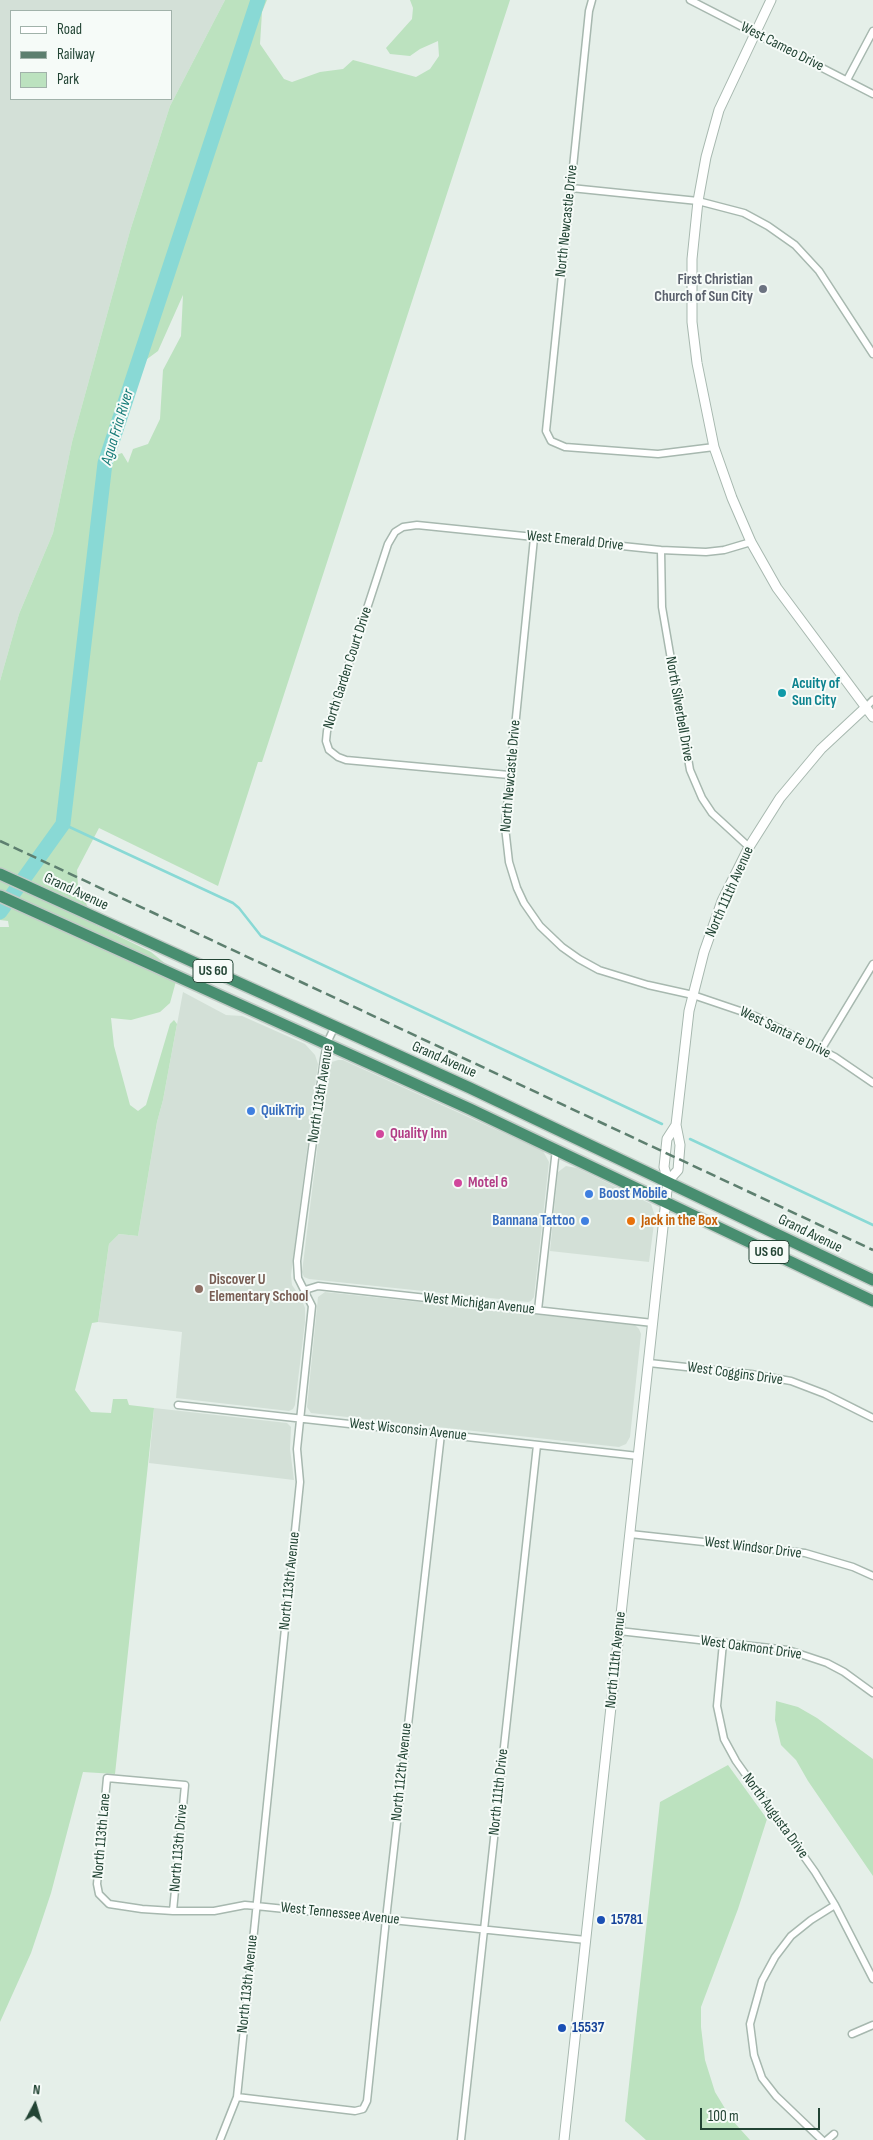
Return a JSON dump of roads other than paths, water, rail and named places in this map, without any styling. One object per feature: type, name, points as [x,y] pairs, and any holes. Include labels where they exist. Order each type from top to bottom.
[{"type":"highway","name":"Grand Avenue","points":[[0,874],[335,1026],[668,1181],[873,1280]]},
{"type":"highway","name":"US 60","points":[[0,896],[327,1043],[556,1149],[873,1301]]},
{"type":"street","name":"North Newcastle Drive","points":[[592,0],[589,11],[546,430],[551,441],[565,447],[652,454],[714,447]]},
{"type":"street","name":"West Cameo Drive","points":[[690,0],[873,94]]},
{"type":"street","points":[[770,0],[719,110],[706,157],[698,201],[692,259],[692,322],[697,363],[714,447],[732,498],[751,542],[777,588],[873,717]]},
{"type":"street","points":[[847,80],[873,31]]},
{"type":"street","points":[[571,188],[698,201],[744,213],[768,226],[795,245],[818,270],[873,354]]},
{"type":"street","name":"West Emerald Drive","points":[[399,529],[416,525],[662,550],[706,552],[724,550],[751,542]]},
{"type":"street","name":"North Garden Court Drive","points":[[399,529],[392,536],[388,544],[327,731],[326,741],[329,750],[346,760],[509,775]]},
{"type":"street","name":"North Newcastle Drive","points":[[534,538],[505,827],[509,862],[517,888],[524,903],[540,926],[562,947],[599,970],[648,985],[693,995]]},
{"type":"street","name":"North Silverbell Drive","points":[[662,550],[662,607],[690,770],[702,798],[712,813],[749,847]]},
{"type":"street","name":"North 111th Avenue","points":[[668,1181],[678,1170],[680,1145],[676,1126],[693,995],[713,926],[729,885],[749,847],[780,798],[821,749],[873,700]]},
{"type":"street","points":[[822,1050],[873,964]]},
{"type":"street","name":"West Santa Fe Drive","points":[[693,995],[755,1016],[822,1050],[873,1083]]},
{"type":"street","name":"North 113th Avenue","points":[[220,2140],[237,2097],[300,1482],[297,1450],[312,1306],[298,1278],[297,1261],[327,1043],[335,1026]]},
{"type":"street","name":"North 111th Avenue","points":[[564,2140],[666,1202],[668,1181],[664,1167],[667,1139],[676,1126]]},
{"type":"street","points":[[538,1310],[556,1149]]},
{"type":"street","name":"West Michigan Avenue","points":[[305,1290],[318,1286],[653,1323]]},
{"type":"street","name":"West Coggins Drive","points":[[649,1363],[751,1374],[791,1382],[825,1394],[873,1418]]},
{"type":"street","name":"West Wisconsin Avenue","points":[[178,1405],[638,1456]]},
{"type":"street","name":"North 112th Avenue","points":[[237,2097],[355,2111],[363,2109],[367,2101],[441,1434]]},
{"type":"street","name":"North 111th Drive","points":[[462,2140],[537,1445]]},
{"type":"street","name":"West Windsor Drive","points":[[630,1534],[804,1553],[853,1566],[873,1576]]},
{"type":"street","name":"West Oakmont Drive","points":[[620,1631],[788,1650],[809,1656],[844,1672],[873,1693]]},
{"type":"street","name":"North Augusta Drive","points":[[723,1643],[717,1706],[724,1739],[736,1761],[815,1872],[836,1905],[873,1979]]},
{"type":"street","name":"North 113th Lane","points":[[99,1894],[97,1866],[107,1778],[185,1786]]},
{"type":"street","name":"North 113th Drive","points":[[173,1911],[185,1786]]},
{"type":"street","name":"West Tennessee Avenue","points":[[99,1894],[109,1904],[121,1907],[214,1912],[245,1905],[586,1940]]},
{"type":"street","points":[[822,2140],[776,2096],[762,2078],[754,2055],[750,2024],[762,1982],[775,1957],[791,1936],[811,1920],[836,1905]]},
{"type":"street","points":[[852,2034],[873,2025]]},
{"type":"street","points":[[827,2140],[834,2134]]},
{"type":"waterway","name":"Agua Fria River","points":[[0,912],[63,824],[105,463],[258,0]]},
{"type":"waterway","points":[[63,824],[233,903],[261,936],[662,1124]]},
{"type":"waterway","points":[[690,1139],[873,1225]]},
{"type":"railway","points":[[0,841],[873,1250]]},
{"type":"place","name":"First Christian Church of Sun City","points":[[763,289]]},
{"type":"place","name":"Acuity of Sun City","points":[[782,693]]},
{"type":"place","name":"QuikTrip","points":[[251,1111]]},
{"type":"place","name":"Quality Inn","points":[[380,1134]]},
{"type":"place","name":"Motel 6","points":[[458,1183]]},
{"type":"place","name":"Boost Mobile","points":[[589,1194]]},
{"type":"place","name":"Bannana Tattoo","points":[[585,1221]]},
{"type":"place","name":"Jack in the Box","points":[[631,1221]]},
{"type":"place","name":"Discover U Elementary School","points":[[199,1289]]},
{"type":"place","name":"15781","points":[[601,1920]]},
{"type":"place","name":"15537","points":[[562,2028]]}]
